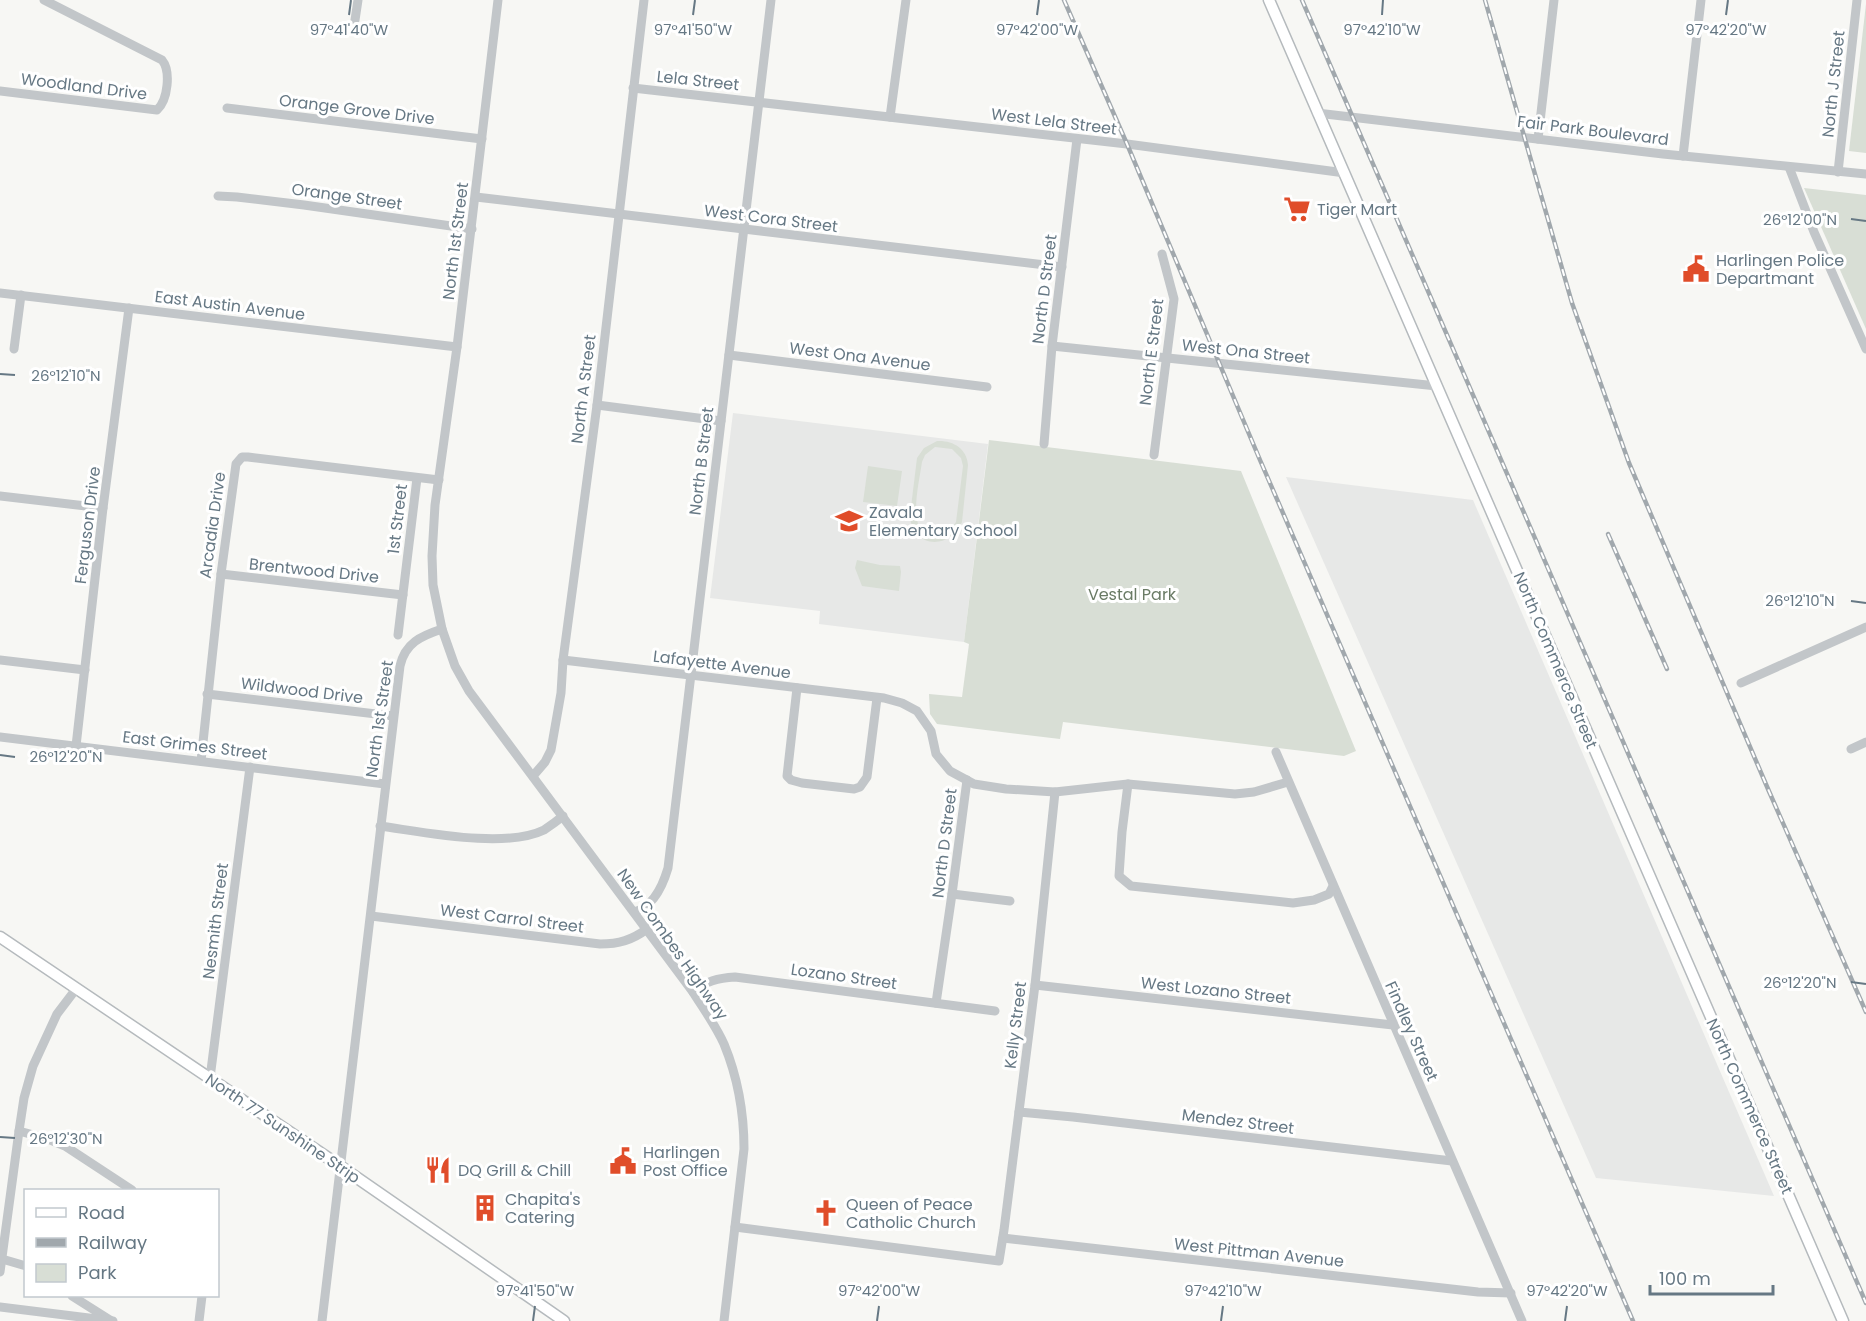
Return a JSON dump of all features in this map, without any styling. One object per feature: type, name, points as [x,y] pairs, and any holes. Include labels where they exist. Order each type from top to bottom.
[{"type":"main road","name":"North Commerce Street","points":[[1269,0],[1843,1321]]},
{"type":"main road","name":"North 77 Sunshine Strip","points":[[0,937],[340,1166],[564,1321]]},
{"type":"street","name":"Woodland Drive","points":[[0,91],[158,111],[162,107],[167,72],[162,60],[44,0]]},
{"type":"street","points":[[355,20],[358,0]]},
{"type":"street","name":"North 1st Street","points":[[322,1321],[400,666],[404,652],[414,641],[442,629],[433,585],[435,505],[476,197],[498,0]]},
{"type":"street","name":"North A Street","points":[[534,776],[551,750],[561,693],[563,660],[597,405],[644,0]]},
{"type":"street","name":"North B Street","points":[[634,912],[640,910],[656,896],[668,868],[771,0]]},
{"type":"street","points":[[890,117],[906,0]]},
{"type":"street","points":[[1538,139],[1554,0]]},
{"type":"street","points":[[1683,156],[1701,0]]},
{"type":"street","name":"North J Street","points":[[1838,172],[1857,0]]},
{"type":"street","name":"Lela Street","points":[[633,88],[759,102]]},
{"type":"street","name":"West Lela Street","points":[[759,102],[1345,173]]},
{"type":"street","name":"Orange Grove Drive","points":[[227,108],[482,139]]},
{"type":"street","name":"Fair Park Boulevard","points":[[1317,113],[1683,156],[1866,174]]},
{"type":"street","name":"North D Street","points":[[1044,444],[1052,346],[1077,139]]},
{"type":"street","points":[[1789,167],[1814,232],[1866,349]]},
{"type":"street","name":"Orange Street","points":[[218,196],[304,205],[472,229]]},
{"type":"street","name":"West Cora Street","points":[[476,197],[1062,267]]},
{"type":"street","name":"North E Street","points":[[1154,455],[1174,299],[1162,254]]},
{"type":"street","name":"East Austin Avenue","points":[[0,293],[457,347]]},
{"type":"street","points":[[14,349],[21,295]]},
{"type":"street","name":"Ferguson Drive","points":[[76,746],[103,508],[129,309]]},
{"type":"street","name":"West Ona Street","points":[[1052,346],[1437,386]]},
{"type":"street","name":"West Ona Avenue","points":[[729,355],[987,387]]},
{"type":"street","points":[[597,405],[721,421]]},
{"type":"street","name":"Arcadia Drive","points":[[201,761],[221,574],[236,464],[242,457],[439,480]]},
{"type":"street","name":"1st Street","points":[[398,635],[417,478]]},
{"type":"street","points":[[0,496],[103,508]]},
{"type":"street","name":"Brentwood Drive","points":[[221,574],[403,595]]},
{"type":"street","points":[[1741,683],[1866,627]]},
{"type":"street","name":"New Combes Highway","points":[[442,629],[455,666],[470,691],[693,992],[724,1043],[740,1094],[744,1123],[744,1149],[724,1321]]},
{"type":"street","points":[[0,660],[85,670]]},
{"type":"street","name":"Lafayette Avenue","points":[[563,660],[877,698]]},
{"type":"street","points":[[797,688],[787,776],[791,780],[817,786],[854,789],[860,787],[867,777],[877,698]]},
{"type":"street","name":"Wildwood Drive","points":[[207,694],[393,716]]},
{"type":"street","name":"North D Street","points":[[877,698],[903,703],[917,711],[931,731],[936,754],[950,771],[967,780],[936,1003]]},
{"type":"street","name":"East Grimes Street","points":[[0,737],[385,784]]},
{"type":"street","points":[[1851,749],[1866,742]]},
{"type":"street","name":"Findley Street","points":[[1276,752],[1522,1321]]},
{"type":"street","name":"Nesmith Street","points":[[210,1078],[250,767]]},
{"type":"street","points":[[967,780],[974,784],[1006,789],[1055,792],[1128,784],[1235,794],[1254,792],[1288,782]]},
{"type":"street","points":[[1128,784],[1119,876],[1131,886],[1293,903],[1314,900],[1329,894],[1333,886]]},
{"type":"street","name":"Kelly Street","points":[[735,1227],[999,1261],[1035,985],[1055,792]]},
{"type":"street","points":[[381,826],[491,840],[528,835],[544,830],[563,816]]},
{"type":"street","points":[[952,894],[1010,901]]},
{"type":"street","name":"West Carrol Street","points":[[371,916],[600,944],[622,943],[647,929]]},
{"type":"street","name":"Lozano Street","points":[[693,992],[702,984],[716,978],[735,977],[995,1011]]},
{"type":"street","name":"West Lozano Street","points":[[1035,985],[1393,1025]]},
{"type":"street","points":[[0,1272],[24,1098],[33,1066],[57,1014],[76,989]]},
{"type":"street","name":"Mendez Street","points":[[1019,1112],[1452,1161]]},
{"type":"street","points":[[19,1131],[48,1138],[66,1146],[129,1189]]},
{"type":"street","name":"West Pittman Avenue","points":[[1003,1238],[1478,1292],[1511,1293]]},
{"type":"street","points":[[2,1258],[24,1265]]},
{"type":"street","points":[[74,1297],[113,1321]]},
{"type":"street","points":[[199,1321],[202,1297]]},
{"type":"street","points":[[0,1307],[113,1321]]},
{"type":"shaded area","name":"Zavala Elementary School","points":[[733,413],[988,444],[964,642],[819,624],[820,611],[710,598]]},
{"type":"shaded area","points":[[1286,477],[1473,500],[1774,1196],[1596,1178]]},
{"type":"green space","points":[[1866,4],[1866,153],[1849,151]]},
{"type":"green space","points":[[1804,188],[1866,195],[1866,329]]},
{"type":"green space","name":"Vestal Park","points":[[989,440],[1241,471],[1356,751],[1344,756],[1063,722],[1060,739],[937,724],[930,714],[929,694],[962,697],[969,644],[964,642]]},
{"type":"green space","points":[[937,441],[948,442],[958,446],[967,459],[962,522],[949,538],[941,541],[932,542],[924,539],[912,526],[910,515],[917,458],[924,448]],"holes":[[[935,447],[952,449],[961,458],[963,466],[956,522],[948,533],[933,536],[924,533],[918,525],[916,513],[922,462],[925,455]]]},
{"type":"green space","points":[[868,466],[902,471],[897,506],[863,502]]},
{"type":"green space","points":[[857,560],[900,566],[899,591],[862,586],[855,568]]},
{"type":"railway","points":[[1064,0],[1260,460],[1633,1321]]},
{"type":"railway","points":[[1302,0],[1866,1303]]},
{"type":"railway","points":[[1485,0],[1572,303],[1629,463],[1866,1012]]},
{"type":"railway","points":[[1608,534],[1667,669]]},
{"type":"place","name":"Tiger Mart","points":[[1297,209]]},
{"type":"place","name":"Harlingen Police Departmant","points":[[1696,269]]},
{"type":"place","name":"Zavala Elementary School","points":[[849,521]]},
{"type":"place","name":"Harlingen Post Office","points":[[623,1161]]},
{"type":"place","name":"DQ Grill & Chill","points":[[438,1170]]},
{"type":"place","name":"Chapita's Catering","points":[[485,1208]]},
{"type":"place","name":"Queen of Peace Catholic Church","points":[[826,1213]]}]
